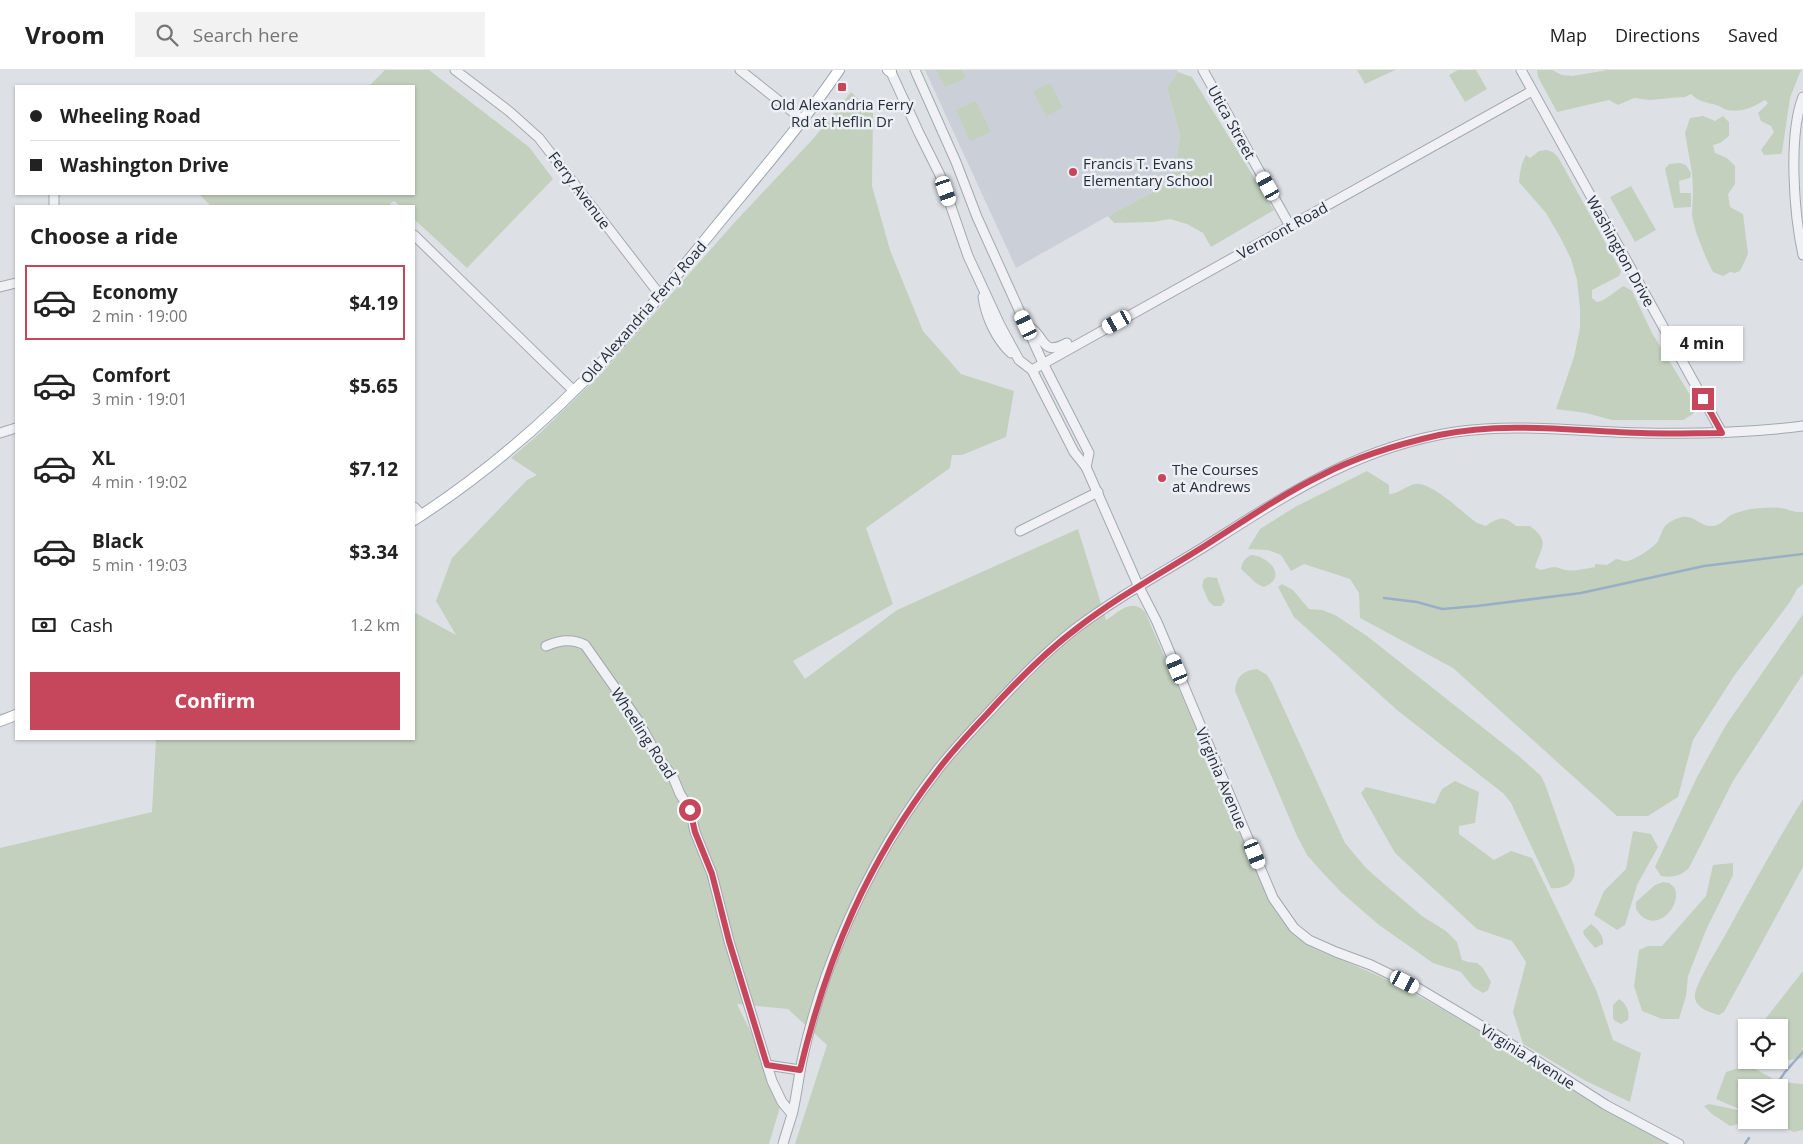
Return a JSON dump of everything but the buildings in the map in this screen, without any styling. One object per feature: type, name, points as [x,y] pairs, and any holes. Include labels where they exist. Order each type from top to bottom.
[{"type":"main road","name":"Old Alexandria Ferry Road","points":[[418,518],[502,454],[574,391],[611,353],[803,120],[839,70]]},
{"type":"main road","points":[[0,722],[15,715]]},
{"type":"street","name":"Ferry Avenue","points":[[455,70],[528,127],[548,148],[660,295]]},
{"type":"street","points":[[740,70],[803,120]]},
{"type":"street","name":"Virginia Avenue","points":[[915,70],[956,162],[977,217],[1043,363],[1089,454],[1086,467]]},
{"type":"street","name":"Utica Street","points":[[1203,70],[1290,226]]},
{"type":"street","name":"Washington Drive","points":[[1520,70],[1722,433]]},
{"type":"street","name":"Virginia Avenue","points":[[890,71],[940,175],[968,256],[1000,325],[1019,360],[1032,370],[1074,452],[1086,467],[1138,585],[1157,622],[1273,898],[1294,928],[1319,945],[1371,965],[1418,988],[1495,1034],[1600,1101],[1678,1144]]},
{"type":"street","name":"Vermont Road","points":[[1032,370],[1532,91]]},
{"type":"street","points":[[1803,97],[1797,117],[1794,151],[1796,200],[1803,255]]},
{"type":"street","points":[[415,236],[574,391]]},
{"type":"street","points":[[0,287],[15,283]]},
{"type":"street","points":[[1026,325],[1034,330],[1043,344],[1048,347],[1058,348],[1076,339],[1084,340]]},
{"type":"street","points":[[783,1144],[791,1116],[800,1070],[825,978],[847,921],[868,878],[918,797],[960,743],[1034,663],[1075,629],[1138,585],[1309,482],[1346,464],[1404,444],[1452,433],[1514,427],[1640,433],[1722,433],[1803,426]]},
{"type":"street","points":[[0,433],[15,428]]},
{"type":"street","points":[[1020,531],[1098,492]]},
{"type":"street","name":"Wheeling Road","points":[[546,646],[556,642],[575,640],[585,645],[637,720],[658,757],[674,777],[680,794],[690,810],[695,832],[712,874],[729,941],[772,1082],[791,1116]]},
{"type":"street","points":[[767,1065],[800,1070]]},
{"type":"street","points":[[789,1144],[791,1116]]},
{"type":"shaded area","name":"Francis T. Evans Elementary School","points":[[925,70],[1177,70],[1178,72],[1167,87],[1180,136],[1170,183],[1016,268]]},
{"type":"green space","points":[[385,70],[429,70],[529,147],[553,179],[467,268],[415,220],[415,205],[399,205],[394,201],[389,205],[210,205],[200,195],[415,195],[415,85],[370,85]]},
{"type":"green space","points":[[936,70],[962,70],[966,78],[945,87]]},
{"type":"green space","points":[[1357,70],[1395,70],[1365,84]]},
{"type":"green space","points":[[1458,70],[1476,70],[1487,89],[1465,102],[1449,75]]},
{"type":"green space","points":[[1537,70],[1552,70],[1562,75],[1572,76],[1608,70],[1801,70],[1790,98],[1782,152],[1781,154],[1764,155],[1761,150],[1774,132],[1771,126],[1761,121],[1758,113],[1768,103],[1765,100],[1747,109],[1732,111],[1700,100],[1691,94],[1685,97],[1650,100],[1634,98],[1618,105],[1609,100],[1557,112],[1538,77]]},
{"type":"green space","points":[[1178,72],[1192,77],[1274,210],[1211,247],[1203,233],[1187,224],[1170,219],[1153,222],[1114,223],[1108,216],[1170,183],[1180,136],[1167,87]]},
{"type":"green space","points":[[1050,83],[1063,108],[1046,116],[1033,91]]},
{"type":"green space","points":[[851,92],[873,113],[872,186],[890,250],[923,331],[961,374],[1014,391],[1006,437],[962,455],[952,455],[950,468],[866,528],[893,604],[793,661],[805,679],[897,610],[1078,529],[1106,620],[1120,610],[1130,606],[1140,608],[1145,612],[1268,898],[1277,914],[1288,927],[1300,939],[1315,949],[1402,987],[1469,1025],[1600,1106],[1668,1144],[795,1144],[827,1045],[788,1009],[737,1004],[783,1097],[769,1144],[0,1144],[0,848],[152,812],[156,740],[415,740],[415,613],[456,635],[436,601],[452,558],[527,480],[537,475],[511,458],[540,433],[602,373],[734,223],[813,139]]},
{"type":"green space","points":[[976,101],[991,132],[970,141],[956,110]]},
{"type":"green space","points":[[1703,116],[1715,121],[1723,116],[1729,122],[1729,136],[1720,143],[1713,145],[1715,153],[1727,158],[1735,166],[1735,184],[1728,194],[1730,207],[1743,214],[1748,254],[1740,271],[1730,272],[1723,276],[1713,272],[1696,232],[1692,216],[1692,173],[1685,133],[1690,118]]},
{"type":"green space","points":[[1539,151],[1553,152],[1558,157],[1621,271],[1619,276],[1592,290],[1592,298],[1597,302],[1600,301],[1624,286],[1632,291],[1652,333],[1695,403],[1693,414],[1683,420],[1612,420],[1586,413],[1556,409],[1574,357],[1580,328],[1577,280],[1571,259],[1546,213],[1519,182],[1521,168],[1526,155],[1530,158]]},
{"type":"green space","points":[[1680,163],[1686,165],[1691,173],[1690,178],[1679,181],[1680,193],[1691,193],[1691,207],[1674,208],[1665,169],[1669,164]]},
{"type":"green space","points":[[1631,186],[1656,230],[1635,242],[1610,197]]},
{"type":"green space","points":[[1367,471],[1389,485],[1389,494],[1396,493],[1411,485],[1422,484],[1438,492],[1477,523],[1486,526],[1498,519],[1505,519],[1516,526],[1530,526],[1540,536],[1543,545],[1535,567],[1540,570],[1554,567],[1564,570],[1577,570],[1595,567],[1595,564],[1607,565],[1616,559],[1624,561],[1634,559],[1658,541],[1668,523],[1682,517],[1692,518],[1707,526],[1715,526],[1733,514],[1750,509],[1784,508],[1803,512],[1803,584],[1797,589],[1790,602],[1734,676],[1693,740],[1678,797],[1648,816],[1617,816],[1453,668],[1360,618],[1359,593],[1350,579],[1304,564],[1291,571],[1281,555],[1268,550],[1248,549],[1260,529],[1295,507]]},
{"type":"green space","points":[[1251,555],[1264,559],[1274,568],[1275,578],[1271,583],[1263,587],[1241,569],[1244,560]]},
{"type":"green space","points":[[1208,577],[1217,578],[1225,601],[1221,606],[1214,606],[1209,602],[1202,586],[1204,579]]},
{"type":"green space","points":[[1282,584],[1293,590],[1309,609],[1322,610],[1335,615],[1367,636],[1520,757],[1541,776],[1574,866],[1574,876],[1569,884],[1561,888],[1551,888],[1511,803],[1504,794],[1397,710],[1294,617],[1278,587]]},
{"type":"green space","points":[[1803,614],[1803,674],[1733,781],[1689,868],[1676,876],[1661,876],[1655,867],[1697,777],[1726,725]]},
{"type":"green space","points":[[1257,669],[1267,675],[1272,683],[1345,843],[1366,868],[1422,916],[1446,931],[1457,942],[1462,960],[1477,963],[1483,968],[1491,982],[1488,990],[1483,993],[1473,987],[1461,972],[1433,963],[1379,925],[1342,893],[1307,855],[1297,836],[1235,691],[1241,675]]},
{"type":"green space","points":[[1455,781],[1479,792],[1475,823],[1459,826],[1459,834],[1494,860],[1511,851],[1532,858],[1597,992],[1613,1040],[1641,1053],[1630,1102],[1584,1080],[1523,1044],[1513,1012],[1526,962],[1512,941],[1477,929],[1395,853],[1361,793],[1366,787],[1435,804],[1442,789]]},
{"type":"green space","points":[[1803,799],[1803,867],[1724,1012],[1719,1015],[1706,1010],[1699,1006],[1695,999],[1699,982],[1762,868]]},
{"type":"green space","points":[[1633,831],[1651,834],[1658,847],[1637,885],[1625,925],[1617,930],[1594,915],[1604,891],[1626,869]]},
{"type":"green space","points":[[1733,863],[1733,875],[1706,930],[1688,976],[1686,996],[1679,1019],[1662,1019],[1642,1011],[1634,986],[1639,950],[1648,946],[1662,946],[1706,896],[1713,865]]},
{"type":"green space","points":[[1663,882],[1669,883],[1674,888],[1676,900],[1674,905],[1661,919],[1655,921],[1644,918],[1636,909],[1636,902],[1655,885]]},
{"type":"green space","points":[[1591,924],[1600,932],[1603,941],[1603,944],[1595,948],[1583,931]]},
{"type":"green space","points":[[1803,971],[1803,1058],[1788,1060],[1788,1019],[1765,1019]]},
{"type":"green space","points":[[1619,999],[1628,1011],[1628,1020],[1621,1024],[1613,1018],[1613,1005]]},
{"type":"green space","points":[[1738,1068],[1755,1069],[1774,1079],[1738,1079],[1738,1109],[1716,1099],[1726,1072]]},
{"type":"green space","points":[[1788,1083],[1803,1084],[1803,1130],[1794,1132],[1786,1129]]},
{"type":"green space","points":[[1709,1104],[1738,1110],[1738,1124],[1730,1126],[1704,1106]]},
{"type":"waterway","points":[[1384,598],[1417,602],[1442,609],[1477,606],[1581,593],[1704,566],[1803,554]]},
{"type":"waterway","points":[[1780,1079],[1803,1052]]},
{"type":"waterway","points":[[1745,1144],[1749,1138]]},
{"type":"place","name":"Old Alexandria Ferry Rd at Heflin Dr","points":[[842,87]]},
{"type":"place","name":"Francis T. Evans Elementary School","points":[[1073,172]]},
{"type":"place","name":"The Courses at Andrews","points":[[1162,478]]},
{"type":"route","points":[[690,810],[701,850],[712,874],[729,941],[767,1065],[800,1070],[825,978],[840,938],[868,878],[890,840],[926,785],[960,743],[1034,663],[1075,629],[1138,585],[1228,532],[1268,505],[1325,473],[1360,459],[1439,435],[1500,428],[1545,427],[1640,433],[1722,433],[1703,399]]}]
